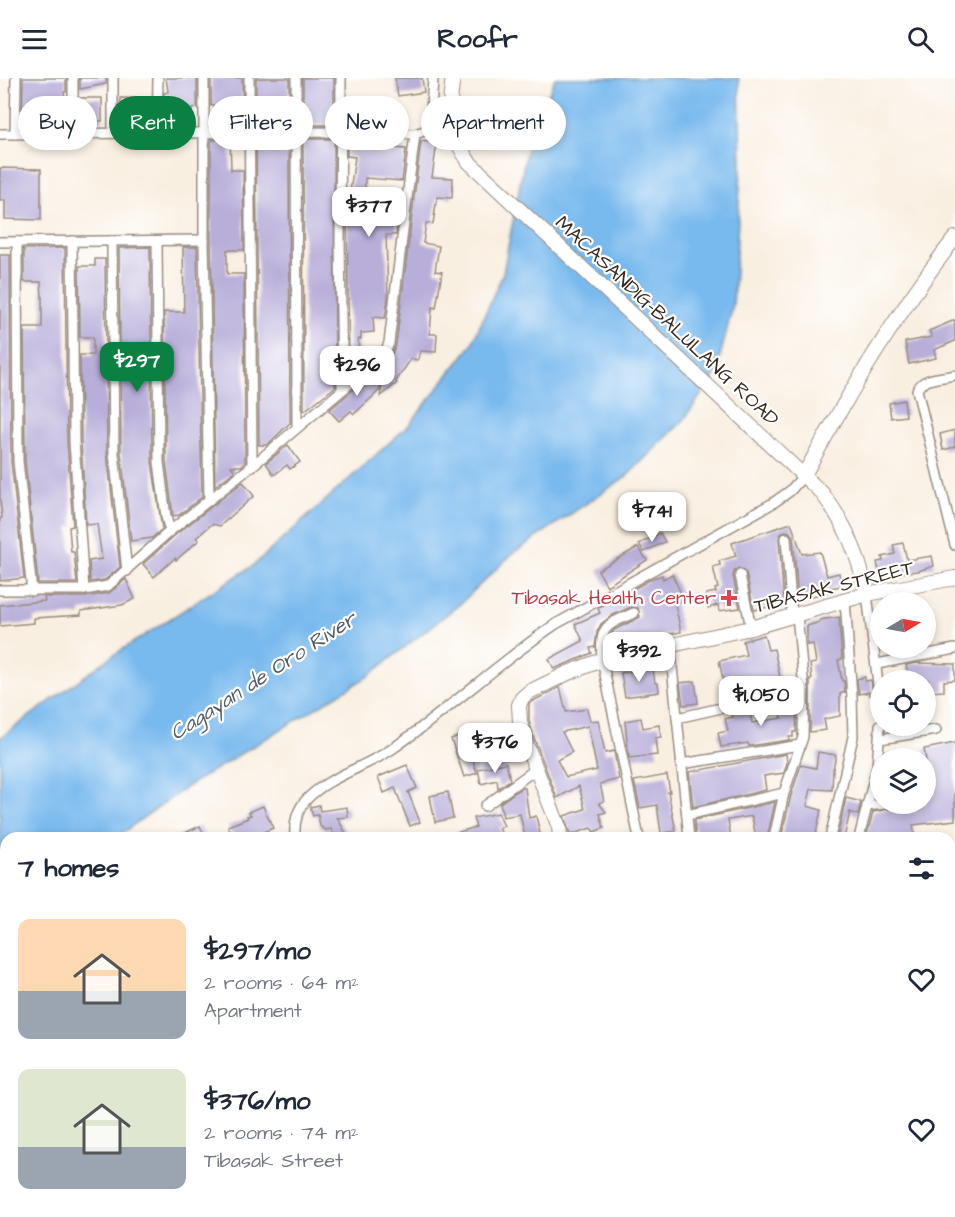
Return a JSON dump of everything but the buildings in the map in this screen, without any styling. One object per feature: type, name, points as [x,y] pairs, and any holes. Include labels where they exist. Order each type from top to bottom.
[{"type":"street","points":[[0,134],[15,134],[16,78]]},
{"type":"street","points":[[72,78],[72,96]]},
{"type":"street","points":[[113,78],[113,96]]},
{"type":"street","points":[[158,78],[158,96]]},
{"type":"street","points":[[204,78],[204,240],[209,500]]},
{"type":"street","points":[[249,78],[249,96]]},
{"type":"street","points":[[296,78],[296,96]]},
{"type":"street","points":[[340,78],[340,96]]},
{"type":"street","points":[[409,135],[415,135],[430,129],[433,78]]},
{"type":"street","name":"MACASANDIG-BALULANG ROAD","points":[[453,78],[450,125],[461,149],[478,172],[822,493],[844,524],[858,557],[867,594]]},
{"type":"street","points":[[196,132],[208,132]]},
{"type":"street","points":[[0,590],[84,590],[108,586],[170,531],[252,466],[384,355],[389,343],[415,135]]},
{"type":"street","points":[[250,150],[252,466]]},
{"type":"street","points":[[296,150],[297,427]]},
{"type":"street","points":[[340,150],[342,388]]},
{"type":"street","points":[[295,832],[294,824],[298,812],[306,800],[320,789],[398,745],[526,644],[596,600],[774,503],[790,490],[804,475],[888,333],[955,238]]},
{"type":"street","points":[[0,242],[204,240]]},
{"type":"street","points":[[72,241],[74,441],[84,590]]},
{"type":"street","points":[[112,241],[114,453],[127,571]]},
{"type":"street","points":[[16,242],[18,461],[32,591]]},
{"type":"street","points":[[157,242],[159,462],[170,531]]},
{"type":"street","points":[[955,375],[923,382],[917,390],[955,545]]},
{"type":"street","points":[[775,832],[784,793],[802,737],[804,689],[786,538]]},
{"type":"street","points":[[740,574],[751,628]]},
{"type":"street","name":"TIBASAK STREET","points":[[559,832],[520,722],[519,705],[522,698],[529,692],[602,660],[751,628],[867,594],[955,578]]},
{"type":"street","points":[[867,594],[878,670]]},
{"type":"street","points":[[831,832],[853,737],[845,600]]},
{"type":"street","points":[[634,613],[614,622],[604,630],[601,640],[602,660],[638,832]]},
{"type":"street","points":[[670,646],[688,832]]},
{"type":"street","points":[[877,664],[955,649]]},
{"type":"street","points":[[677,718],[804,689]]},
{"type":"street","points":[[860,832],[877,767],[880,739],[899,736]]},
{"type":"street","points":[[681,764],[800,745]]},
{"type":"street","points":[[485,806],[536,769]]},
{"type":"street","points":[[687,815],[784,793]]},
{"type":"water","name":"Cagayan de Oro River","points":[[555,78],[739,78],[741,169],[733,305],[716,373],[683,421],[627,476],[512,554],[460,604],[367,677],[191,784],[123,832],[0,832],[0,738],[112,656],[254,565],[409,425],[471,346],[503,273],[527,150],[566,150],[566,96],[548,96]]},
{"type":"place","name":"Tibasak Health Center","points":[[729,598]]}]
